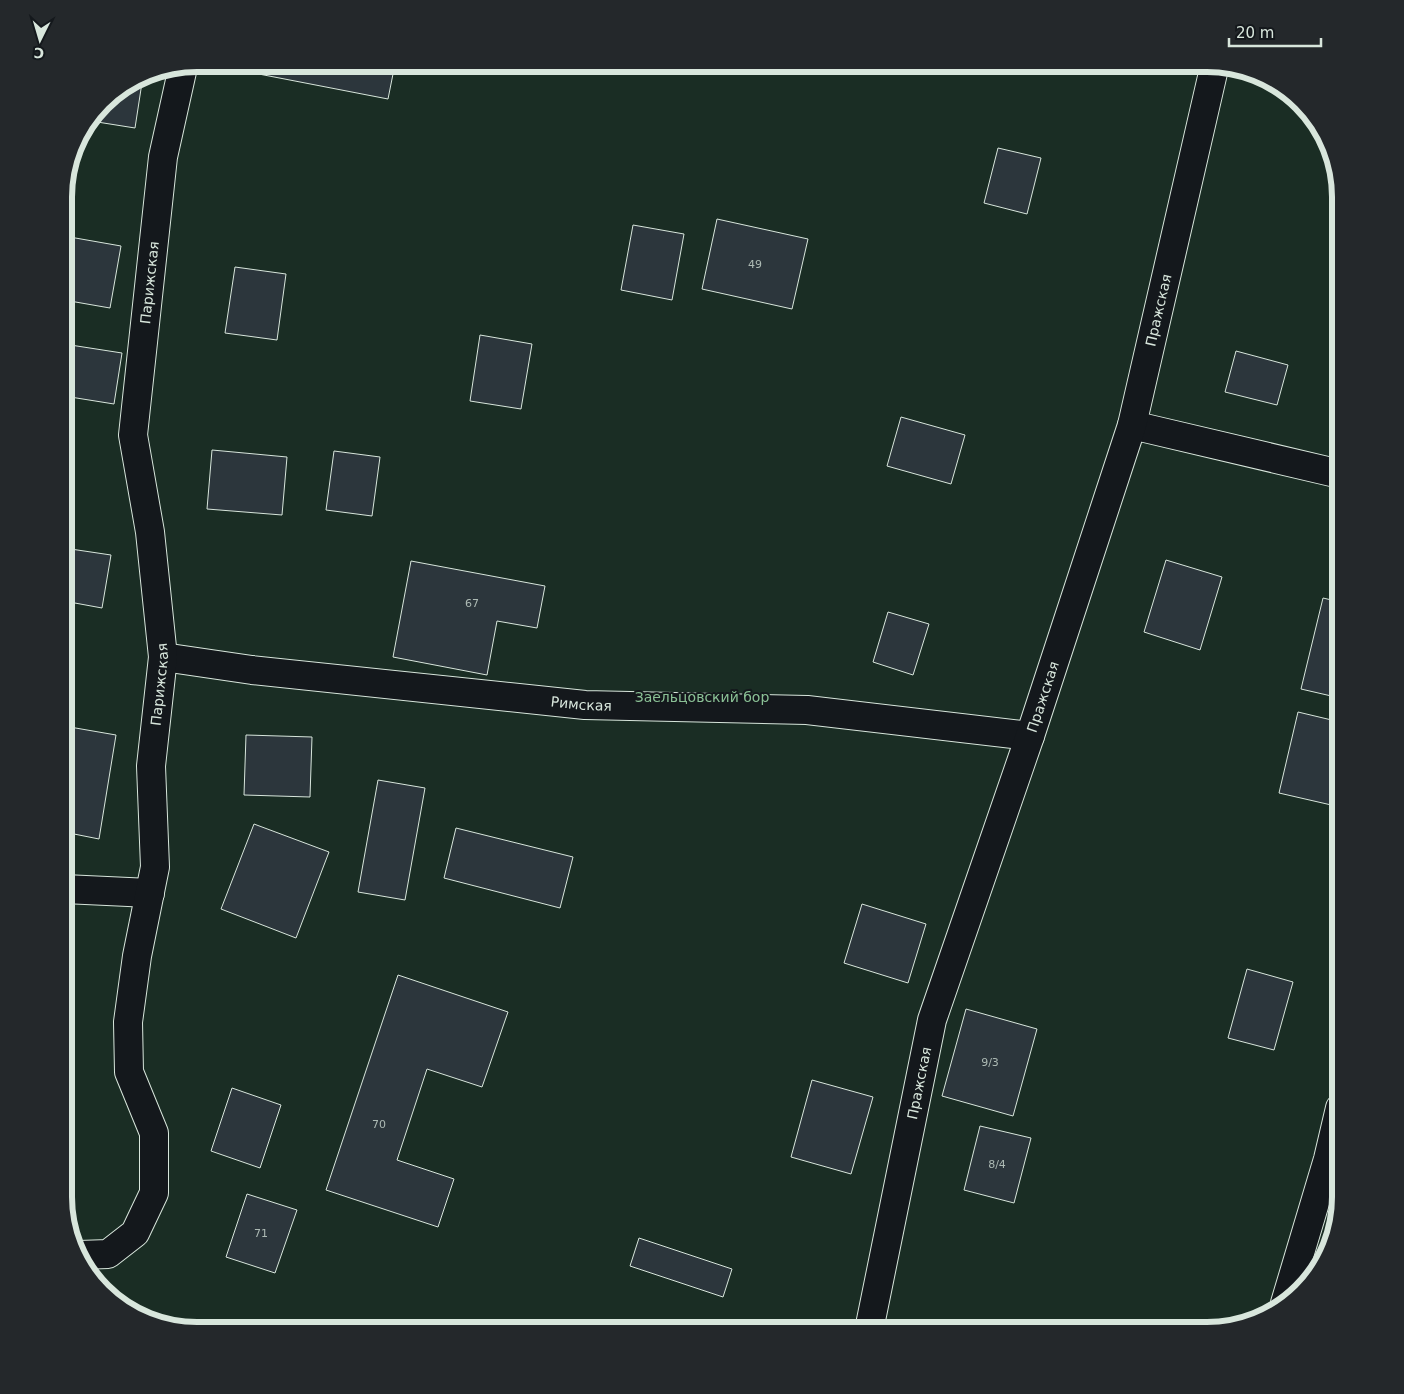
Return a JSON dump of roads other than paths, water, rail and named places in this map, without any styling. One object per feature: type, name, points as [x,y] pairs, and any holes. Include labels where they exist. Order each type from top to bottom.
[{"type":"street","name":"Пражская","points":[[871,1322],[932,1020],[1030,736],[1132,424],[1212,73]]},
{"type":"street","name":"Парижская","points":[[87,1255],[108,1254],[135,1233],[154,1193],[154,1133],[129,1072],[128,1022],[137,956],[155,867],[152,766],[163,657],[150,532],[133,436],[163,156],[181,74]]},
{"type":"street","points":[[1132,424],[1332,472]]},
{"type":"street","name":"Римская","points":[[163,657],[252,670],[585,705],[807,710],[1030,736]]},
{"type":"street","points":[[72,889],[150,893]]},
{"type":"street","points":[[1288,1291],[1332,1142]]},
{"type":"park label","name":"Заельцовский бор","points":[[702,697]]}]
